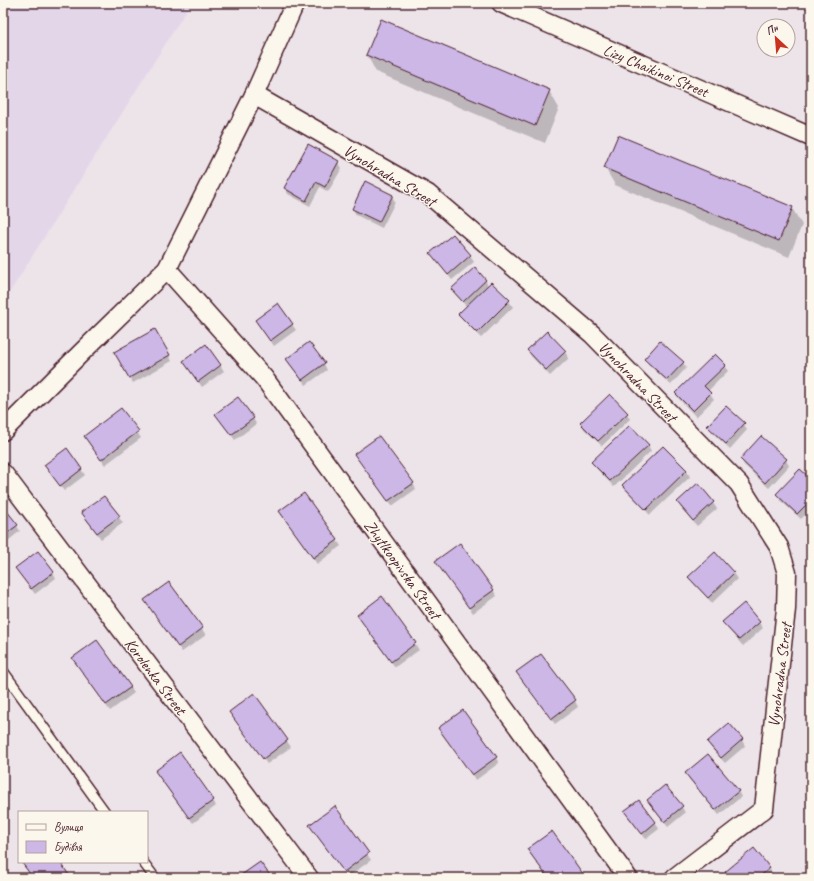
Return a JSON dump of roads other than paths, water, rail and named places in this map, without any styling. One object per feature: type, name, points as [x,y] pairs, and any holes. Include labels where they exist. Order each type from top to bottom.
[{"type":"street","points":[[3,431],[75,358],[167,269],[254,95],[295,3]]},
{"type":"street","name":"Lizy Chaikinoi Street","points":[[501,3],[811,137]]},
{"type":"street","name":"Vynohradna Street","points":[[254,95],[428,194],[592,334],[739,484],[779,547],[787,573],[786,608],[764,809],[674,878]]},
{"type":"street","name":"Zhytlkoopivska Street","points":[[167,269],[264,378],[628,878]]},
{"type":"street","name":"Korolenka Street","points":[[3,473],[309,878]]},
{"type":"lane","points":[[3,671],[105,811]]},
{"type":"lane","points":[[144,863],[155,878]]}]
